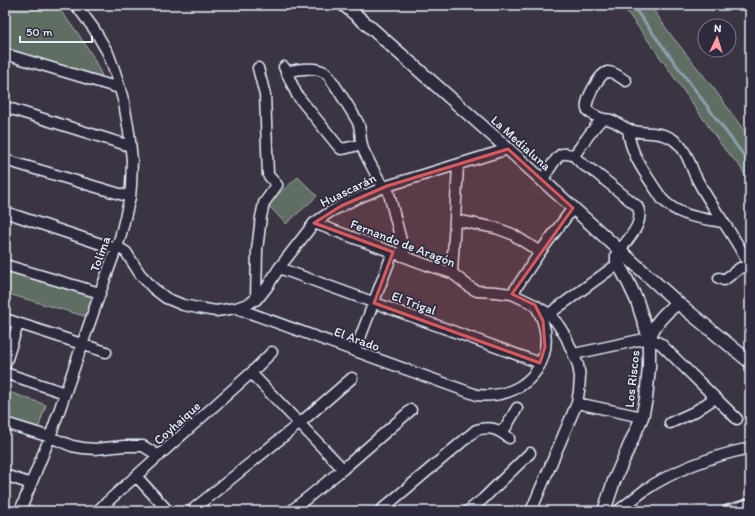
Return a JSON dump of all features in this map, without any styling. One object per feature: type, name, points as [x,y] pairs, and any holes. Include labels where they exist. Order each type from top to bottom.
[{"type":"street","name":"Tolima","points":[[20,511],[50,437],[120,238],[130,197],[132,174],[127,119],[115,72],[108,53],[94,29],[76,5]]},
{"type":"street","name":"La Medialuna","points":[[344,5],[508,149],[678,302],[750,362]]},
{"type":"street","points":[[5,54],[119,88]]},
{"type":"street","points":[[256,300],[257,250],[261,217],[264,203],[277,185],[268,175],[265,95],[258,68]]},
{"type":"street","points":[[362,144],[341,149],[297,95],[285,69],[309,69],[327,74],[358,123],[364,150],[385,187],[405,256]]},
{"type":"street","points":[[626,81],[615,74],[607,72],[604,73],[591,91],[586,105],[587,110],[591,114],[603,119],[611,120],[628,129],[642,133],[663,134],[675,141],[680,146],[688,157],[697,180],[706,197],[737,243],[749,266],[740,268],[724,280],[719,278]]},
{"type":"street","points":[[5,106],[130,146]]},
{"type":"street","points":[[573,155],[597,123],[603,119]]},
{"type":"street","points":[[628,129],[629,142],[636,158],[666,203],[684,214],[722,222]]},
{"type":"street","name":"Huascarán","points":[[236,308],[256,300],[264,292],[279,268],[314,223],[330,212],[353,200],[385,187],[508,149]]},
{"type":"street","points":[[542,181],[558,156],[564,154],[573,155],[582,164],[637,206],[639,209],[640,219],[634,231],[620,250]]},
{"type":"street","points":[[5,160],[130,197]]},
{"type":"street","points":[[452,273],[458,165]]},
{"type":"street","points":[[512,294],[540,252],[573,208]]},
{"type":"street","name":"El Arado","points":[[5,212],[116,249],[121,249],[126,252],[140,274],[153,288],[166,298],[183,305],[216,311],[236,308],[477,395],[496,396],[514,390],[522,385],[540,364],[545,347],[545,329],[535,305]]},
{"type":"street","points":[[455,220],[496,228],[512,234],[540,252]]},
{"type":"street","name":"Fernando de Aragón","points":[[314,223],[452,273],[468,286],[478,291],[512,294],[535,305],[549,314],[557,322],[566,337],[578,365],[580,378],[579,391],[577,403],[531,511]]},
{"type":"street","name":"Los Riscos","points":[[604,511],[614,481],[642,416],[648,381],[650,353],[649,338],[637,301],[617,258],[620,250]]},
{"type":"street","points":[[355,352],[393,252]]},
{"type":"street","points":[[549,314],[619,263]]},
{"type":"street","points":[[5,265],[100,293]]},
{"type":"street","name":"El Trigal","points":[[279,268],[540,364]]},
{"type":"street","points":[[649,338],[661,317],[678,302]]},
{"type":"street","points":[[5,319],[106,352]]},
{"type":"street","points":[[5,365],[18,324]]},
{"type":"street","points":[[574,354],[649,338],[661,344],[737,419]]},
{"type":"street","name":"Coyhaique","points":[[97,511],[251,373],[272,352]]},
{"type":"street","points":[[5,373],[65,392]]},
{"type":"street","points":[[251,373],[343,469]]},
{"type":"street","points":[[191,511],[300,423],[352,378]]},
{"type":"street","points":[[670,423],[694,412],[715,398]]},
{"type":"street","points":[[577,403],[642,416]]},
{"type":"street","points":[[500,431],[506,427],[517,408]]},
{"type":"street","points":[[291,511],[343,469],[411,410]]},
{"type":"street","points":[[5,423],[50,437],[72,446],[95,449],[143,446],[159,456]]},
{"type":"street","points":[[380,511],[476,430],[490,428],[500,431],[509,438]]},
{"type":"street","points":[[618,511],[644,491],[676,473],[709,459],[750,448]]},
{"type":"street","points":[[468,511],[483,499],[530,453]]},
{"type":"street","points":[[5,475],[31,484]]},
{"type":"street","points":[[136,476],[168,511]]},
{"type":"street","points":[[727,511],[750,504],[750,508]]},
{"type":"highlighted area","points":[[508,149],[573,208],[512,294],[535,305],[543,321],[545,347],[540,363],[374,303],[393,252],[314,223],[341,206],[387,186]]},
{"type":"green space","points":[[5,5],[56,5],[77,32],[92,55],[103,78],[5,49]]},
{"type":"green space","points":[[622,5],[650,5],[671,35],[715,90],[750,139],[750,184],[739,165],[725,150]]},
{"type":"green space","points":[[298,177],[317,196],[286,224],[267,204]]},
{"type":"green space","points":[[5,265],[100,293],[91,318],[5,293]]},
{"type":"green space","points":[[6,391],[46,405],[38,429],[5,418]]},
{"type":"waterway","points":[[632,5],[750,164]]}]
